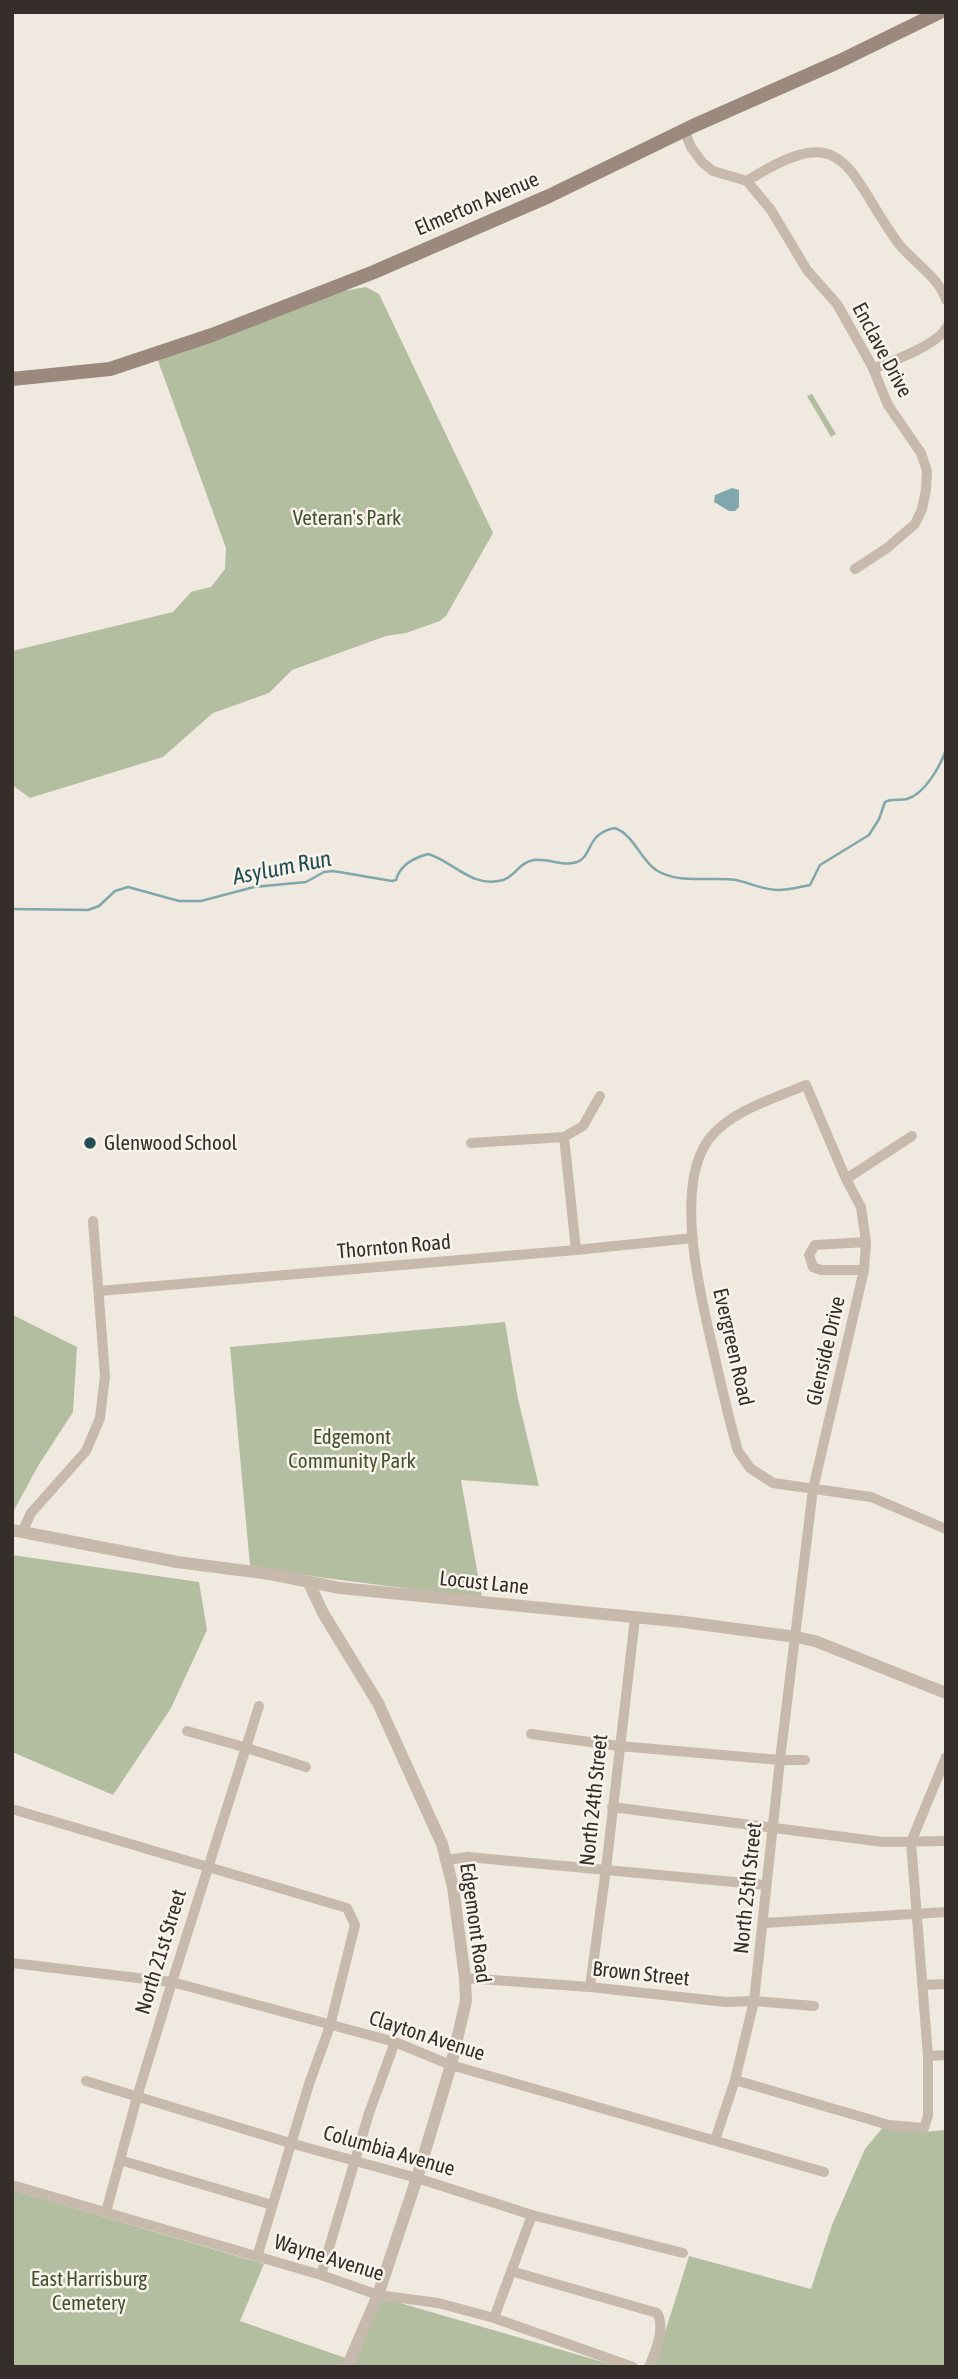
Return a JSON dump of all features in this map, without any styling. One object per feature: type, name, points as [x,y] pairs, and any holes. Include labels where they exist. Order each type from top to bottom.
[{"type":"main road","name":"Elmerton Avenue","points":[[12,379],[110,369],[212,335],[374,272],[549,196],[684,130],[839,61],[940,12]]},
{"type":"street","points":[[684,130],[691,147],[713,171],[747,181],[790,157],[810,152],[826,153],[839,159],[853,171],[902,248],[935,282],[946,300]]},
{"type":"street","name":"Enclave Drive","points":[[747,181],[771,210],[807,270],[837,304],[873,369],[888,405],[922,453],[927,471],[926,490],[915,524],[887,548],[855,569]]},
{"type":"street","points":[[873,369],[917,350],[943,334],[946,328]]},
{"type":"street","name":"Glenside Drive","points":[[796,1637],[813,1489],[864,1270],[866,1242],[861,1207],[846,1179],[806,1085]]},
{"type":"street","name":"Evergreen Road","points":[[806,1085],[725,1122],[697,1159],[692,1183],[693,1238],[698,1285],[738,1451],[750,1468],[773,1483],[871,1497],[946,1529]]},
{"type":"street","points":[[471,1143],[564,1137],[583,1126],[600,1096]]},
{"type":"street","points":[[846,1179],[912,1136]]},
{"type":"street","points":[[564,1137],[576,1250]]},
{"type":"street","points":[[17,1531],[30,1513],[76,1465],[86,1451],[100,1418],[105,1376],[93,1221]]},
{"type":"street","name":"Thornton Road","points":[[99,1291],[693,1238]]},
{"type":"street","points":[[864,1270],[813,1268],[808,1255],[815,1245],[866,1242]]},
{"type":"street","name":"Locust Lane","points":[[17,1531],[177,1562],[270,1574],[340,1588],[796,1637],[815,1641],[946,1693]]},
{"type":"street","name":"Edgemont Road","points":[[309,1583],[323,1612],[378,1703],[447,1860],[465,1978],[466,2001],[451,2065],[417,2178],[378,2295],[347,2367]]},
{"type":"street","name":"North 24th Street","points":[[590,1987],[635,1618]]},
{"type":"street","name":"North 25th Street","points":[[715,2140],[736,2080],[754,2001],[796,1637]]},
{"type":"street","name":"North 21st Street","points":[[106,2212],[137,2096],[259,1706]]},
{"type":"street","points":[[187,1731],[306,1767]]},
{"type":"street","points":[[531,1734],[619,1746],[805,1760]]},
{"type":"street","points":[[736,2080],[889,2125],[924,2128],[928,2116],[928,2056],[911,1842],[946,1758]]},
{"type":"street","points":[[612,1807],[883,1842],[946,1841]]},
{"type":"street","points":[[12,1809],[347,1908],[355,1925],[330,2026],[290,2143],[257,2257]]},
{"type":"street","points":[[447,1860],[468,1857],[766,1885]]},
{"type":"street","points":[[764,1923],[946,1912]]},
{"type":"street","name":"Clayton Avenue","points":[[12,1963],[172,1982],[396,2042],[451,2065],[824,2172]]},
{"type":"street","name":"Brown Street","points":[[465,1978],[590,1987],[726,2002],[754,2001],[814,2006]]},
{"type":"street","points":[[922,1985],[946,1984]]},
{"type":"street","points":[[321,2275],[354,2160],[396,2042]]},
{"type":"street","points":[[928,2056],[946,2055]]},
{"type":"street","name":"Columbia Avenue","points":[[86,2081],[290,2143],[417,2178],[532,2215],[683,2253]]},
{"type":"street","points":[[120,2160],[272,2205]]},
{"type":"street","name":"Wayne Avenue","points":[[12,2185],[321,2275],[378,2295],[438,2303],[494,2318],[633,2367]]},
{"type":"street","points":[[494,2318],[532,2215]]},
{"type":"street","points":[[511,2271],[657,2313],[660,2317],[649,2367]]},
{"type":"green space","name":"Veteran's Park","points":[[366,287],[379,294],[493,533],[446,616],[440,621],[406,633],[386,636],[292,670],[269,693],[213,713],[163,757],[30,798],[12,785],[12,651],[173,612],[191,592],[211,587],[225,569],[226,548],[157,358],[333,293]]},
{"type":"green space","points":[[812,394],[836,434],[831,437],[807,396]]},
{"type":"green space","points":[[12,1311],[13,1315],[77,1347],[73,1412],[38,1466],[12,1514]]},
{"type":"green space","name":"Edgemont Community Park","points":[[505,1322],[518,1399],[539,1486],[461,1480],[482,1598],[250,1566],[230,1347]]},
{"type":"green space","points":[[12,1555],[199,1582],[207,1630],[171,1708],[113,1795],[12,1752]]},
{"type":"green space","points":[[883,2127],[922,2132],[946,2130],[946,2367],[654,2367],[689,2256],[811,2289],[832,2225],[865,2149]]},
{"type":"green space","name":"East Harrisburg Cemetery","points":[[12,2190],[264,2264],[240,2321],[354,2361],[383,2298],[620,2367],[12,2367]]},
{"type":"water","points":[[732,488],[739,490],[739,507],[735,511],[729,511],[714,502],[715,495]]},
{"type":"waterway","name":"Asylum Run","points":[[12,909],[88,910],[99,906],[115,891],[128,887],[179,901],[201,901],[254,887],[306,882],[324,872],[333,871],[392,881],[396,880],[408,863],[428,854],[472,878],[492,882],[507,878],[529,861],[545,860],[566,864],[577,862],[586,855],[594,839],[615,828],[627,836],[650,865],[665,875],[685,879],[736,880],[768,889],[790,889],[810,885],[820,865],[869,835],[885,802],[907,799],[926,786],[946,750]]},
{"type":"place","name":"Glenwood School","points":[[90,1143]]}]
